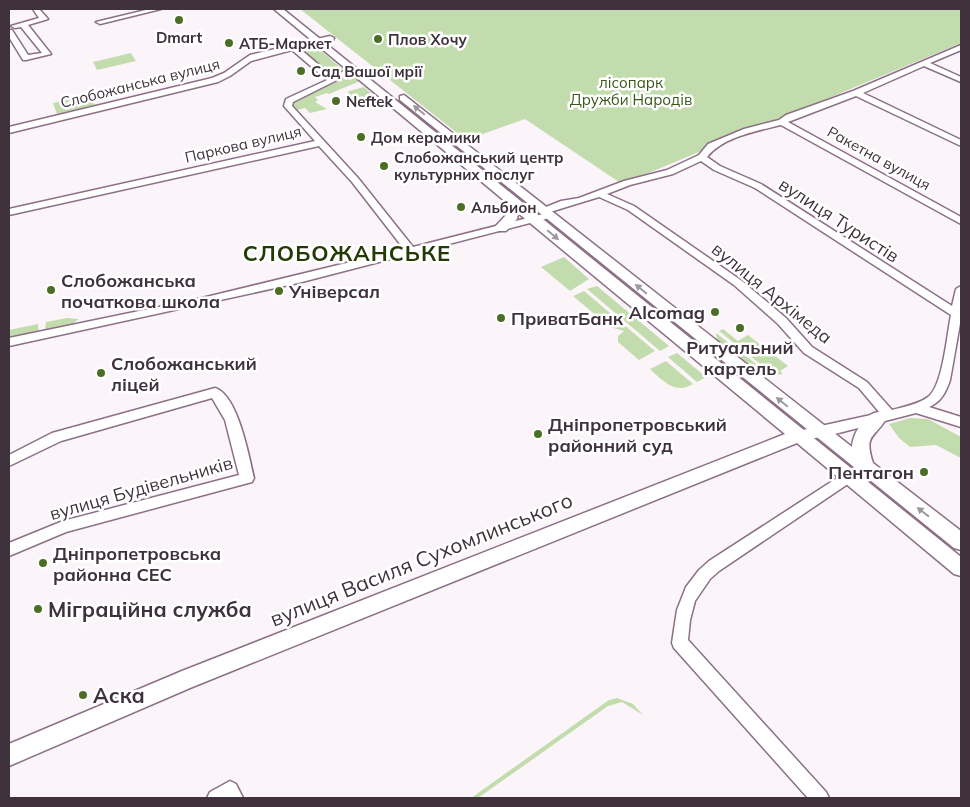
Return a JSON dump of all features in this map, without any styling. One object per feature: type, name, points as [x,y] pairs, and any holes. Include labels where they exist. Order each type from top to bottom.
[{"type":"main road","points":[[278,9],[324,40],[543,215],[961,542]]},
{"type":"main road","points":[[294,9],[353,70],[512,201],[543,215],[798,436],[961,568]]},
{"type":"main road","points":[[501,228],[512,216],[512,201]]},
{"type":"main road","points":[[864,465],[860,451],[862,435],[866,428],[884,416]]},
{"type":"main road","name":"вулиця Василя Сухомлинського","points":[[9,755],[182,681],[678,482],[798,436]]},
{"type":"street","points":[[9,28],[44,19],[36,9]]},
{"type":"street","points":[[100,22],[158,9]]},
{"type":"street","points":[[9,32],[26,58],[47,54],[22,24]]},
{"type":"street","name":"Слобожанська вулиця","points":[[9,130],[215,80],[230,74],[248,59],[324,40]]},
{"type":"street","points":[[293,47],[332,80]]},
{"type":"street","points":[[9,342],[209,301],[501,228],[543,215],[627,183],[670,172],[702,157],[711,146],[747,131],[782,122],[789,117],[856,93],[961,47]]},
{"type":"street","points":[[925,64],[961,80]]},
{"type":"street","points":[[353,70],[295,96],[289,101],[288,106],[355,180],[411,250]]},
{"type":"street","points":[[856,93],[961,143]]},
{"type":"street","name":"Ракетна вулиця","points":[[782,122],[961,220]]},
{"type":"street","name":"Паркова вулиця","points":[[9,212],[320,143]]},
{"type":"street","name":"вулиця Туристів","points":[[702,157],[717,168],[758,186],[957,314]]},
{"type":"street","name":"вулиця Архімеда","points":[[599,194],[631,208],[738,282],[782,321],[808,350],[862,385],[884,416]]},
{"type":"street","points":[[798,436],[916,408],[934,400],[941,389],[961,289]]},
{"type":"street","name":"вулиця Будівельників","points":[[9,461],[57,437],[215,393],[221,398],[228,414],[248,478],[63,527],[9,550]]},
{"type":"street","points":[[916,408],[961,422]]},
{"type":"street","points":[[820,798],[680,643],[681,618],[686,599],[698,580],[714,566],[864,465]]},
{"type":"green space","name":"лісопарк Дружби Народів","points":[[300,9],[961,9],[961,43],[622,184],[525,119],[466,140]]},
{"type":"green space","points":[[312,45],[346,72],[335,77],[326,74],[328,72],[301,50],[303,47]]},
{"type":"green space","points":[[131,53],[136,61],[97,70],[93,62]]},
{"type":"green space","points":[[347,74],[358,80],[358,82],[329,94],[315,97],[318,100],[315,102],[327,109],[310,113],[305,108],[297,110],[293,106],[293,100]]},
{"type":"green space","points":[[364,87],[375,97],[356,100],[346,97],[349,91]]},
{"type":"green space","points":[[90,95],[95,105],[57,114],[53,103]]},
{"type":"green space","points":[[564,257],[589,279],[570,291],[541,267]]},
{"type":"green space","points":[[597,286],[669,346],[660,351],[587,289]]},
{"type":"green space","points":[[584,291],[655,351],[639,360],[618,342],[618,336],[624,331],[610,327],[573,296]]},
{"type":"green space","points":[[67,318],[79,319],[67,328],[45,331],[46,322]]},
{"type":"green space","points":[[38,324],[39,333],[9,339],[9,330]]},
{"type":"green space","points":[[723,329],[738,341],[748,335],[788,366],[780,371],[783,374],[774,375],[719,331]]},
{"type":"green space","points":[[716,333],[764,370],[759,373],[717,340]]},
{"type":"green space","points":[[677,353],[706,377],[697,382],[668,357]]},
{"type":"green space","points":[[666,361],[693,384],[681,388],[675,387],[665,382],[650,369]]},
{"type":"green space","points":[[910,418],[928,419],[961,437],[961,458],[936,445],[910,447],[899,438],[889,424]]},
{"type":"green space","points":[[617,698],[633,704],[643,715],[622,702],[608,706],[478,798],[471,798],[609,700]]},
{"type":"place","name":"Dmart","points":[[179,20]]},
{"type":"place","name":"Плов Хочу","points":[[378,39]]},
{"type":"place","name":"АТБ-Маркет","points":[[229,43]]},
{"type":"place","name":"Сад Вашої мрії","points":[[301,71]]},
{"type":"place","name":"Neftek","points":[[336,101]]},
{"type":"place","name":"Дом керамики","points":[[361,137]]},
{"type":"place","name":"Слобожанський центр культурних послуг","points":[[384,166]]},
{"type":"place","name":"Альбион","points":[[461,207]]},
{"type":"place","name":"Cлобожанська початкова школа","points":[[51,290]]},
{"type":"place","name":"Універсал","points":[[279,291]]},
{"type":"place","name":"Alcomag","points":[[715,312]]},
{"type":"place","name":"ПриватБанк","points":[[501,318]]},
{"type":"place","name":"Ритуальний картель","points":[[740,328]]},
{"type":"place","name":"Слобожанський ліцей","points":[[101,373]]},
{"type":"place","name":"Дніпропетровський районний суд","points":[[538,434]]},
{"type":"place","name":"Пентагон","points":[[924,472]]},
{"type":"place","name":"Дніпропетровська районна СЕС","points":[[43,563]]},
{"type":"place","name":"Міграційна служба","points":[[38,609]]},
{"type":"place","name":"Аска","points":[[83,695]]},
{"type":"district","name":"СЛОБОЖАНСЬКЕ","points":[[347,253]]}]
